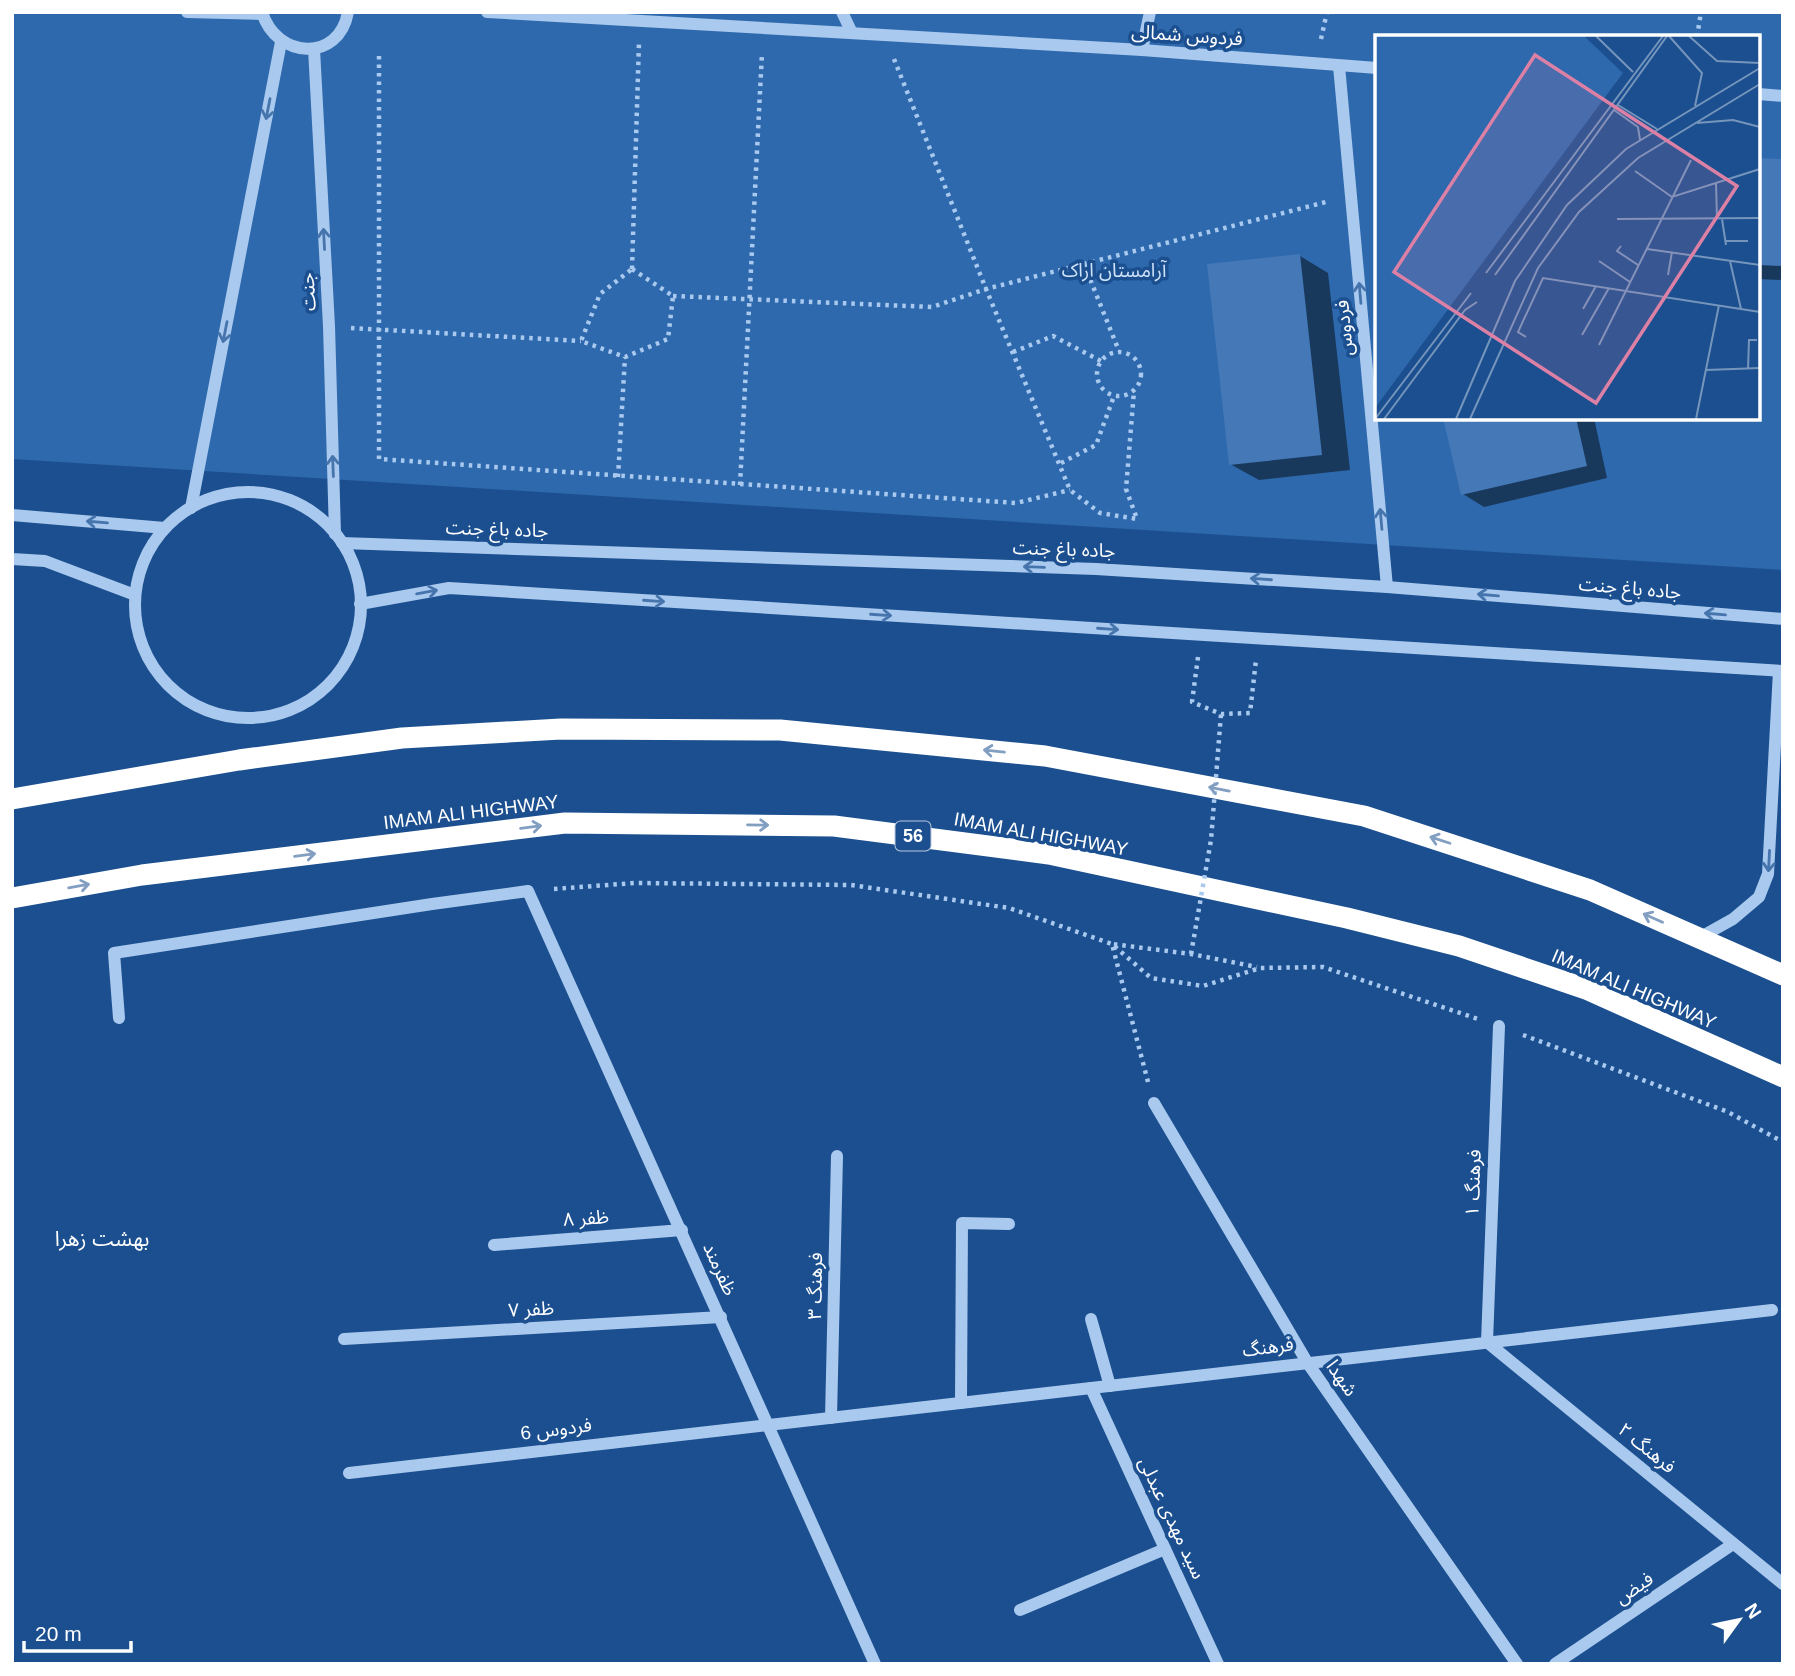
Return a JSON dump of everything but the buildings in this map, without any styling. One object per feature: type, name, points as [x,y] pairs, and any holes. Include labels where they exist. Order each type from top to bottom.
[{"type":"highway","points":[[12,799],[239,760],[402,738],[561,729],[780,730],[1045,757],[1364,816],[1590,890],[1783,975]]},
{"type":"highway","name":"IMAM ALI HIGHWAY","points":[[12,898],[142,875],[565,823],[834,825],[1049,855],[1347,918],[1459,946],[1586,989],[1783,1077]]},
{"type":"street","points":[[187,12],[262,13],[268,30],[281,42],[297,48],[314,49],[328,43],[340,33],[348,12]]},
{"type":"street","name":"فردوس شمالی","points":[[487,12],[1142,50],[1375,68]]},
{"type":"street","points":[[842,12],[852,33]]},
{"type":"street","points":[[1142,50],[1150,12]]},
{"type":"street","points":[[191,508],[281,42]]},
{"type":"street","name":"جنت","points":[[314,49],[339,539]]},
{"type":"street","name":"فردوس","points":[[1339,65],[1387,587]]},
{"type":"street","points":[[1760,94],[1783,96]]},
{"type":"street","points":[[231,493],[273,495],[303,507],[339,539],[356,572],[360,615],[353,647],[344,666],[314,696],[286,712],[244,718],[223,715],[193,703],[175,691],[160,676],[148,657],[140,637],[135,596],[147,554],[166,528],[191,508],[210,498],[231,493]]},
{"type":"street","points":[[12,514],[166,528]]},
{"type":"street","name":"جاده باغ جنت","points":[[339,539],[1096,569],[1387,587],[1783,619]]},
{"type":"street","points":[[12,559],[45,561],[135,596]]},
{"type":"street","points":[[359,604],[449,588],[1781,671],[1768,874],[1759,897],[1733,919],[1699,938]]},
{"type":"street","points":[[119,1018],[114,953],[528,891]]},
{"type":"street","name":"ظفرمند","points":[[528,891],[875,1664]]},
{"type":"street","name":"فرهنگ ۱","points":[[1487,1342],[1499,1026]]},
{"type":"street","name":"شهدا","points":[[1154,1103],[1307,1362],[1517,1664]]},
{"type":"street","name":"فرهنگ ۳","points":[[831,1418],[837,1156]]},
{"type":"street","points":[[961,1403],[962,1223],[1009,1224]]},
{"type":"street","name":"ظفر ۸","points":[[494,1245],[682,1230]]},
{"type":"street","name":"فرهنگ","points":[[768,1424],[1772,1310]]},
{"type":"street","name":"ظفر ۷","points":[[344,1339],[721,1317]]},
{"type":"street","points":[[1091,1319],[1110,1386]]},
{"type":"street","name":"فرهنگ ۲","points":[[1487,1342],[1783,1584]]},
{"type":"street","name":"سید مهدی عبدلی","points":[[1091,1388],[1217,1664]]},
{"type":"street","name":"فردوس 6","points":[[349,1473],[768,1424]]},
{"type":"street","name":"فیض","points":[[1555,1664],[1733,1544]]},
{"type":"street","points":[[1020,1610],[1165,1549]]},
{"type":"path","points":[[1697,35],[1701,12]]},
{"type":"path","points":[[632,269],[640,21]]},
{"type":"path","points":[[740,485],[763,28]]},
{"type":"path","points":[[885,35],[986,289],[1061,463],[1070,490],[1100,513],[1138,519],[1126,489],[1134,391],[1140,382],[1142,371],[1139,363],[1130,354],[1119,351],[1106,355],[1097,371],[1098,382],[1104,391],[1114,396],[1124,396],[1134,391]]},
{"type":"path","points":[[379,56],[379,459],[1016,503],[1070,490]]},
{"type":"path","points":[[632,269],[673,296],[932,307],[986,289],[1351,196]]},
{"type":"path","points":[[1084,264],[1119,351]]},
{"type":"path","points":[[580,341],[600,294],[632,269]]},
{"type":"path","points":[[329,326],[580,341],[625,357],[668,339],[673,296]]},
{"type":"path","points":[[1013,352],[1053,336],[1101,361]]},
{"type":"path","points":[[618,477],[625,357]]},
{"type":"path","points":[[1061,463],[1096,445],[1114,396]]},
{"type":"path","points":[[1201,635],[1192,702],[1221,714],[1250,713],[1258,638]]},
{"type":"path","points":[[1191,954],[1211,840],[1221,714]]},
{"type":"path","points":[[528,891],[635,884],[851,886],[1009,908],[1112,944],[1191,954],[1260,968],[1323,967],[1499,1026],[1728,1112],[1783,1142]]},
{"type":"path","points":[[1112,944],[1151,978],[1203,986],[1260,968]]},
{"type":"path","points":[[1112,944],[1154,1103]]},
{"type":"green space","name":"آرامستان اراک","points":[[12,12],[1783,12],[1783,570],[12,459]]},
{"type":"district","name":"بهشت زهرا","points":[[102,1238]]}]
